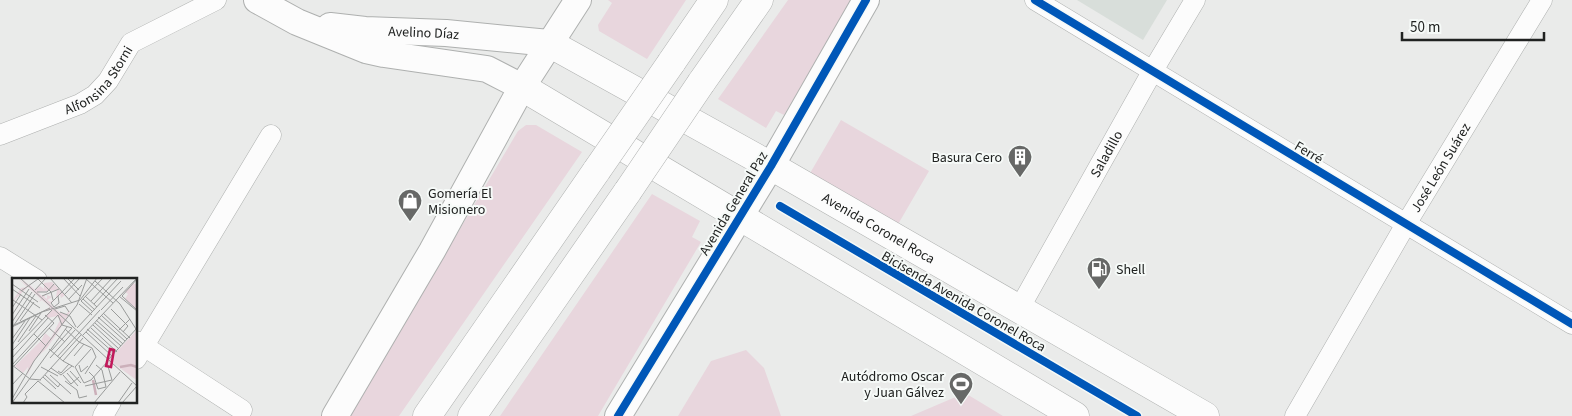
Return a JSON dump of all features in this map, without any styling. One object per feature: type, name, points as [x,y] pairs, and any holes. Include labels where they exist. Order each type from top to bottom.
[{"type":"main road","points":[[427,416],[714,0]]},
{"type":"main road","points":[[472,416],[759,0]]},
{"type":"main road","name":"Avenida Coronel Roca","points":[[549,43],[771,166],[1205,416]]},
{"type":"main road","points":[[522,87],[1075,416]]},
{"type":"street","name":"Alfonsina Storni","points":[[0,135],[80,104],[95,95],[108,81],[131,43],[216,0]]},
{"type":"street","name":"Avelino Díaz","points":[[257,0],[297,22],[366,50],[487,68],[504,75],[522,87]]},
{"type":"street","points":[[335,416],[432,251],[522,87],[578,0]]},
{"type":"street","name":"Avenida General Paz","points":[[618,416],[771,166],[866,0]]},
{"type":"street","name":"Ferré","points":[[1035,0],[1572,324]]},
{"type":"street","name":"Saladillo","points":[[1019,309],[1152,72],[1195,0]]},
{"type":"street","name":"José León Suárez","points":[[1295,416],[1406,224],[1542,0]]},
{"type":"street","name":"Avelino Díaz","points":[[297,22],[365,30],[446,33],[549,43]]},
{"type":"street","points":[[242,410],[139,349],[270,135]]},
{"type":"street","points":[[0,257],[34,278]]},
{"type":"street","points":[[103,416],[110,404]]},
{"type":"shaded area","points":[[608,0],[686,0],[647,59],[599,31],[598,25],[612,3]]},
{"type":"shaded area","points":[[788,0],[852,0],[784,115],[776,111],[766,128],[718,99]]},
{"type":"shaded area","points":[[1077,0],[1167,0],[1143,40]]},
{"type":"shaded area","points":[[841,120],[929,171],[897,226],[809,175]]},
{"type":"shaded area","points":[[526,125],[536,125],[582,152],[399,416],[349,416],[518,131]]},
{"type":"shaded area","points":[[652,194],[700,221],[692,237],[701,242],[598,416],[500,416]]},
{"type":"shaded area","points":[[746,350],[764,368],[781,416],[678,416],[711,361]]},
{"type":"shaded area","name":"Autódromo Oscar y Juan Gálvez","points":[[965,393],[1003,416],[911,416]]},
{"type":"cycle path","points":[[618,416],[771,166],[866,0]]},
{"type":"cycle path","points":[[1035,0],[1572,324]]},
{"type":"cycle path","name":"Bicisenda Avenida Coronel Roca","points":[[780,206],[1137,416]]},
{"type":"place","name":"Basura Cero","points":[[1020,178]]},
{"type":"place","name":"Gomería El Misionero","points":[[410,222]]},
{"type":"place","name":"Shell","points":[[1099,290]]},
{"type":"place","name":"Autódromo Oscar y Juan Gálvez","points":[[961,405]]}]
